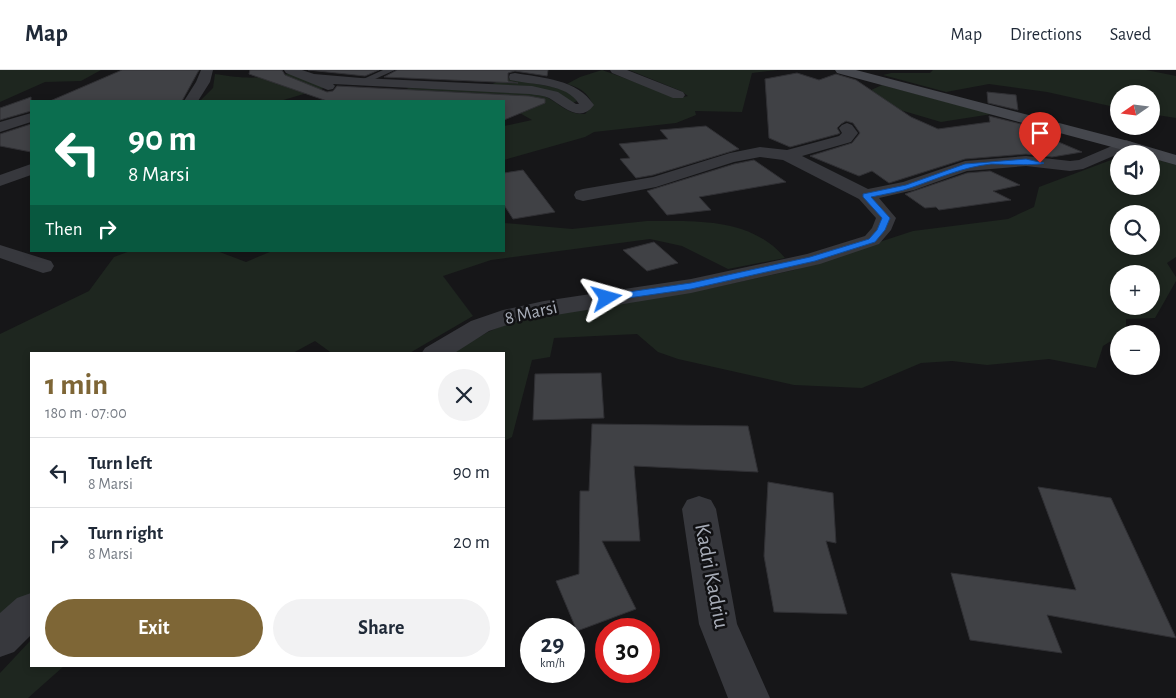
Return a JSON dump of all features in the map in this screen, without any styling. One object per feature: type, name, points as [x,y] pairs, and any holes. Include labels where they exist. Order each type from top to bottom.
[{"type":"main road","points":[[841,70],[1126,145]]},
{"type":"main road","points":[[1160,155],[1176,160]]},
{"type":"street","points":[[192,100],[203,82],[207,70]]},
{"type":"street","points":[[290,70],[327,86],[358,89],[529,90],[547,93],[570,108],[582,108],[587,105],[585,99],[573,90],[514,77]]},
{"type":"street","points":[[616,70],[678,95]]},
{"type":"street","points":[[0,127],[30,117]]},
{"type":"street","name":"8 Marsi","points":[[787,155],[845,140],[850,133],[847,128]]},
{"type":"street","name":"8 Marsi","points":[[437,352],[480,326],[512,315],[691,286],[812,259],[872,240],[881,230],[886,218],[866,196],[787,155],[772,152],[747,153],[656,182],[583,196]]},
{"type":"street","points":[[866,196],[908,186],[965,166],[991,162],[1026,162],[1070,166],[1083,164],[1110,152]]},
{"type":"street","points":[[0,182],[30,169]]},
{"type":"street","points":[[0,251],[43,266]]},
{"type":"street","name":"Kadri Kadriu","points":[[699,509],[718,624],[749,698]]},
{"type":"street","points":[[0,639],[30,611]]},
{"type":"lane","points":[[358,89],[391,70]]},
{"type":"shaded area","points":[[0,70],[101,70],[81,81],[45,82],[0,102]]},
{"type":"shaded area","points":[[602,70],[679,98],[688,96],[681,91],[629,70],[778,70],[752,73],[742,112],[695,111],[696,115],[676,123],[594,132],[585,137],[505,160],[505,126],[532,120],[505,107],[505,100],[470,100],[444,97],[382,98],[409,88],[526,92],[542,95],[567,110],[578,114],[585,114],[593,105],[591,101],[583,91],[567,84],[580,77]]},
{"type":"shaded area","points":[[933,70],[1146,70],[1176,76],[1176,118],[1160,115],[1160,85],[1110,85],[1110,106],[1047,92],[989,84],[946,92],[883,75],[891,73],[930,73]]},
{"type":"shaded area","points":[[292,73],[324,88],[283,100],[201,100],[213,88],[215,74],[253,78]]},
{"type":"shaded area","points":[[507,78],[563,89],[580,100],[572,103],[550,92],[490,85]]},
{"type":"shaded area","points":[[882,85],[992,114],[941,122],[856,97]]},
{"type":"shaded area","points":[[1110,160],[1110,195],[1160,195],[1160,161],[1176,165],[1176,257],[1167,263],[1176,277],[1176,281],[1160,309],[1160,265],[1110,265],[1110,315],[1157,315],[1155,318],[1126,319],[1126,325],[1110,325],[1110,342],[1103,346],[1096,368],[1049,359],[987,365],[952,361],[921,363],[862,388],[794,385],[678,359],[658,352],[637,334],[554,338],[550,357],[532,360],[512,437],[505,440],[505,352],[453,352],[488,332],[520,318],[712,288],[794,270],[913,231],[1008,219],[1034,207],[1039,187]]},
{"type":"shaded area","points":[[647,221],[721,224],[739,228],[756,235],[785,258],[728,269],[682,246],[650,239],[491,260],[443,276],[473,316],[411,352],[330,352],[315,341],[295,352],[30,352],[30,598],[0,622],[0,334],[89,291],[114,257],[127,252],[220,252],[246,262],[270,252],[505,252],[505,223],[572,229]]},
{"type":"shaded area","points":[[30,641],[30,667],[63,667],[28,698],[0,698],[0,673]]},
{"type":"building","points":[[122,70],[199,70],[183,100],[52,100]]},
{"type":"building","points":[[250,70],[282,70],[285,75],[327,92],[333,91],[337,86],[529,96],[545,99],[545,103],[505,120],[505,100],[324,100],[249,74]]},
{"type":"building","points":[[308,70],[379,70],[365,76]]},
{"type":"building","points":[[397,70],[548,70],[547,76],[515,71],[508,73],[508,81],[518,83],[384,77]]},
{"type":"building","points":[[797,73],[819,80],[836,74],[856,80],[911,117],[938,129],[990,122],[989,116],[1021,124],[1021,126],[1082,152],[1052,157],[1026,154],[965,159],[889,183],[872,171],[859,176],[810,156],[852,143],[860,133],[853,123],[846,121],[841,124],[837,128],[840,133],[838,134],[790,147],[769,138],[765,79]]},
{"type":"building","points":[[987,92],[1016,95],[1018,110],[988,103]]},
{"type":"building","points":[[31,97],[30,111],[0,120],[0,108]]},
{"type":"building","points":[[30,124],[30,152],[0,146],[0,134]]},
{"type":"building","points":[[706,126],[739,149],[653,175],[636,178],[620,159],[630,158],[619,144],[668,139],[660,130]]},
{"type":"building","points":[[754,160],[786,182],[699,197],[711,210],[667,215],[647,191],[734,164]]},
{"type":"building","points":[[523,170],[555,212],[513,219],[505,207],[505,173]]},
{"type":"building","points":[[990,171],[1020,185],[993,191],[1011,200],[939,210],[936,207],[925,208],[905,194],[967,173]]},
{"type":"building","points":[[654,242],[678,263],[647,271],[623,250]]},
{"type":"building","points":[[601,373],[604,418],[533,420],[535,374]]},
{"type":"building","points":[[592,424],[748,426],[758,472],[634,466],[640,541],[602,541],[636,609],[612,618],[595,618],[595,624],[585,628],[585,618],[572,618],[556,581],[579,574],[580,491],[589,491]]},
{"type":"building","points":[[768,482],[833,493],[836,543],[826,541],[847,614],[774,612],[764,556]]},
{"type":"building","points":[[1038,487],[1111,498],[1176,638],[1047,615],[1062,653],[970,640],[951,573],[1076,590]]},
{"type":"route","points":[[607,298],[691,286],[812,259],[872,240],[881,230],[886,218],[866,196],[908,186],[965,166],[991,162],[1040,163]]}]
